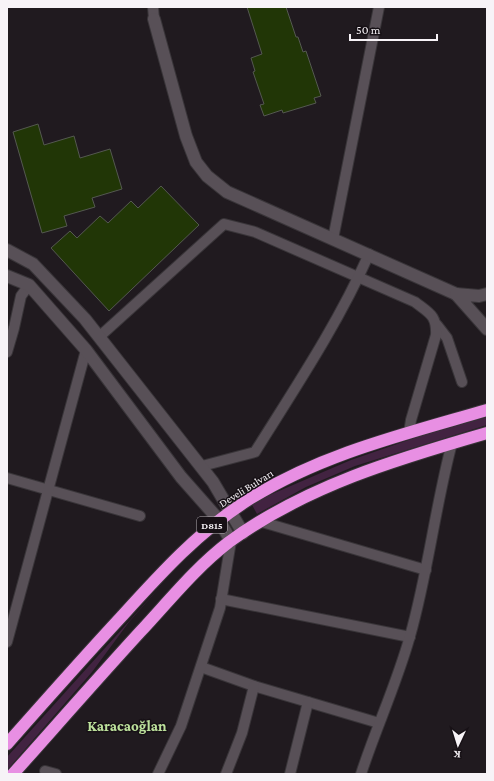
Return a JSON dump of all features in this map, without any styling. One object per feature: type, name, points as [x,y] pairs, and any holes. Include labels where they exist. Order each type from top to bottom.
[{"type":"highway","name":"Develi Bulvarı","points":[[7,744],[169,564],[219,520],[275,485],[308,468],[353,451],[487,410]]},
{"type":"highway","name":"D815","points":[[13,774],[195,572],[231,541],[300,499],[354,475],[487,433]]},
{"type":"street","points":[[153,7],[154,19],[186,136],[196,162],[207,176],[226,192],[369,254],[456,294],[479,296],[487,294]]},
{"type":"street","points":[[333,239],[361,105],[372,38],[379,7]]},
{"type":"street","points":[[99,337],[224,224],[255,232],[359,276],[415,302],[433,316],[437,325],[447,338],[462,382]]},
{"type":"street","points":[[7,250],[33,264],[99,337],[202,466],[232,511],[243,533]]},
{"type":"street","points":[[202,466],[255,452],[310,364],[359,276],[369,254]]},
{"type":"street","points":[[7,276],[29,285],[86,350],[181,477],[219,520],[231,541],[222,599],[201,667],[181,726],[158,774]]},
{"type":"street","points":[[7,352],[21,296],[29,285]]},
{"type":"street","points":[[456,294],[487,328]]},
{"type":"street","points":[[487,317],[487,328]]},
{"type":"street","points":[[409,433],[411,420],[436,335],[437,325]]},
{"type":"street","points":[[7,642],[86,350]]},
{"type":"street","points":[[361,774],[410,637],[426,570],[443,478],[452,443]]},
{"type":"street","points":[[7,478],[140,516]]},
{"type":"street","points":[[262,522],[426,570]]},
{"type":"street","points":[[222,599],[410,637]]},
{"type":"street","points":[[201,667],[254,686],[379,723]]},
{"type":"street","points":[[226,774],[242,733],[254,686]]},
{"type":"street","points":[[290,774],[308,702]]},
{"type":"street","points":[[45,771],[56,774]]},
{"type":"shaded area","points":[[487,417],[487,425],[355,466],[306,487],[257,514],[251,503],[351,460],[420,436]]},
{"type":"shaded area","points":[[168,578],[129,622],[92,672],[7,770],[7,757]]},
{"type":"building","points":[[247,7],[286,7],[296,37],[298,37],[303,52],[306,51],[321,96],[314,98],[316,103],[283,113],[282,110],[264,116],[260,105],[264,104],[253,72],[255,71],[251,58],[262,54]]},
{"type":"building","points":[[38,124],[44,145],[74,136],[80,158],[110,149],[122,189],[92,198],[95,207],[64,216],[67,226],[42,233],[13,132]]},
{"type":"building","points":[[161,186],[199,225],[109,311],[51,248],[70,231],[77,238],[100,216],[108,223],[131,201],[138,208]]},
{"type":"district","name":"Karacaoğlan","points":[[127,726]]}]
